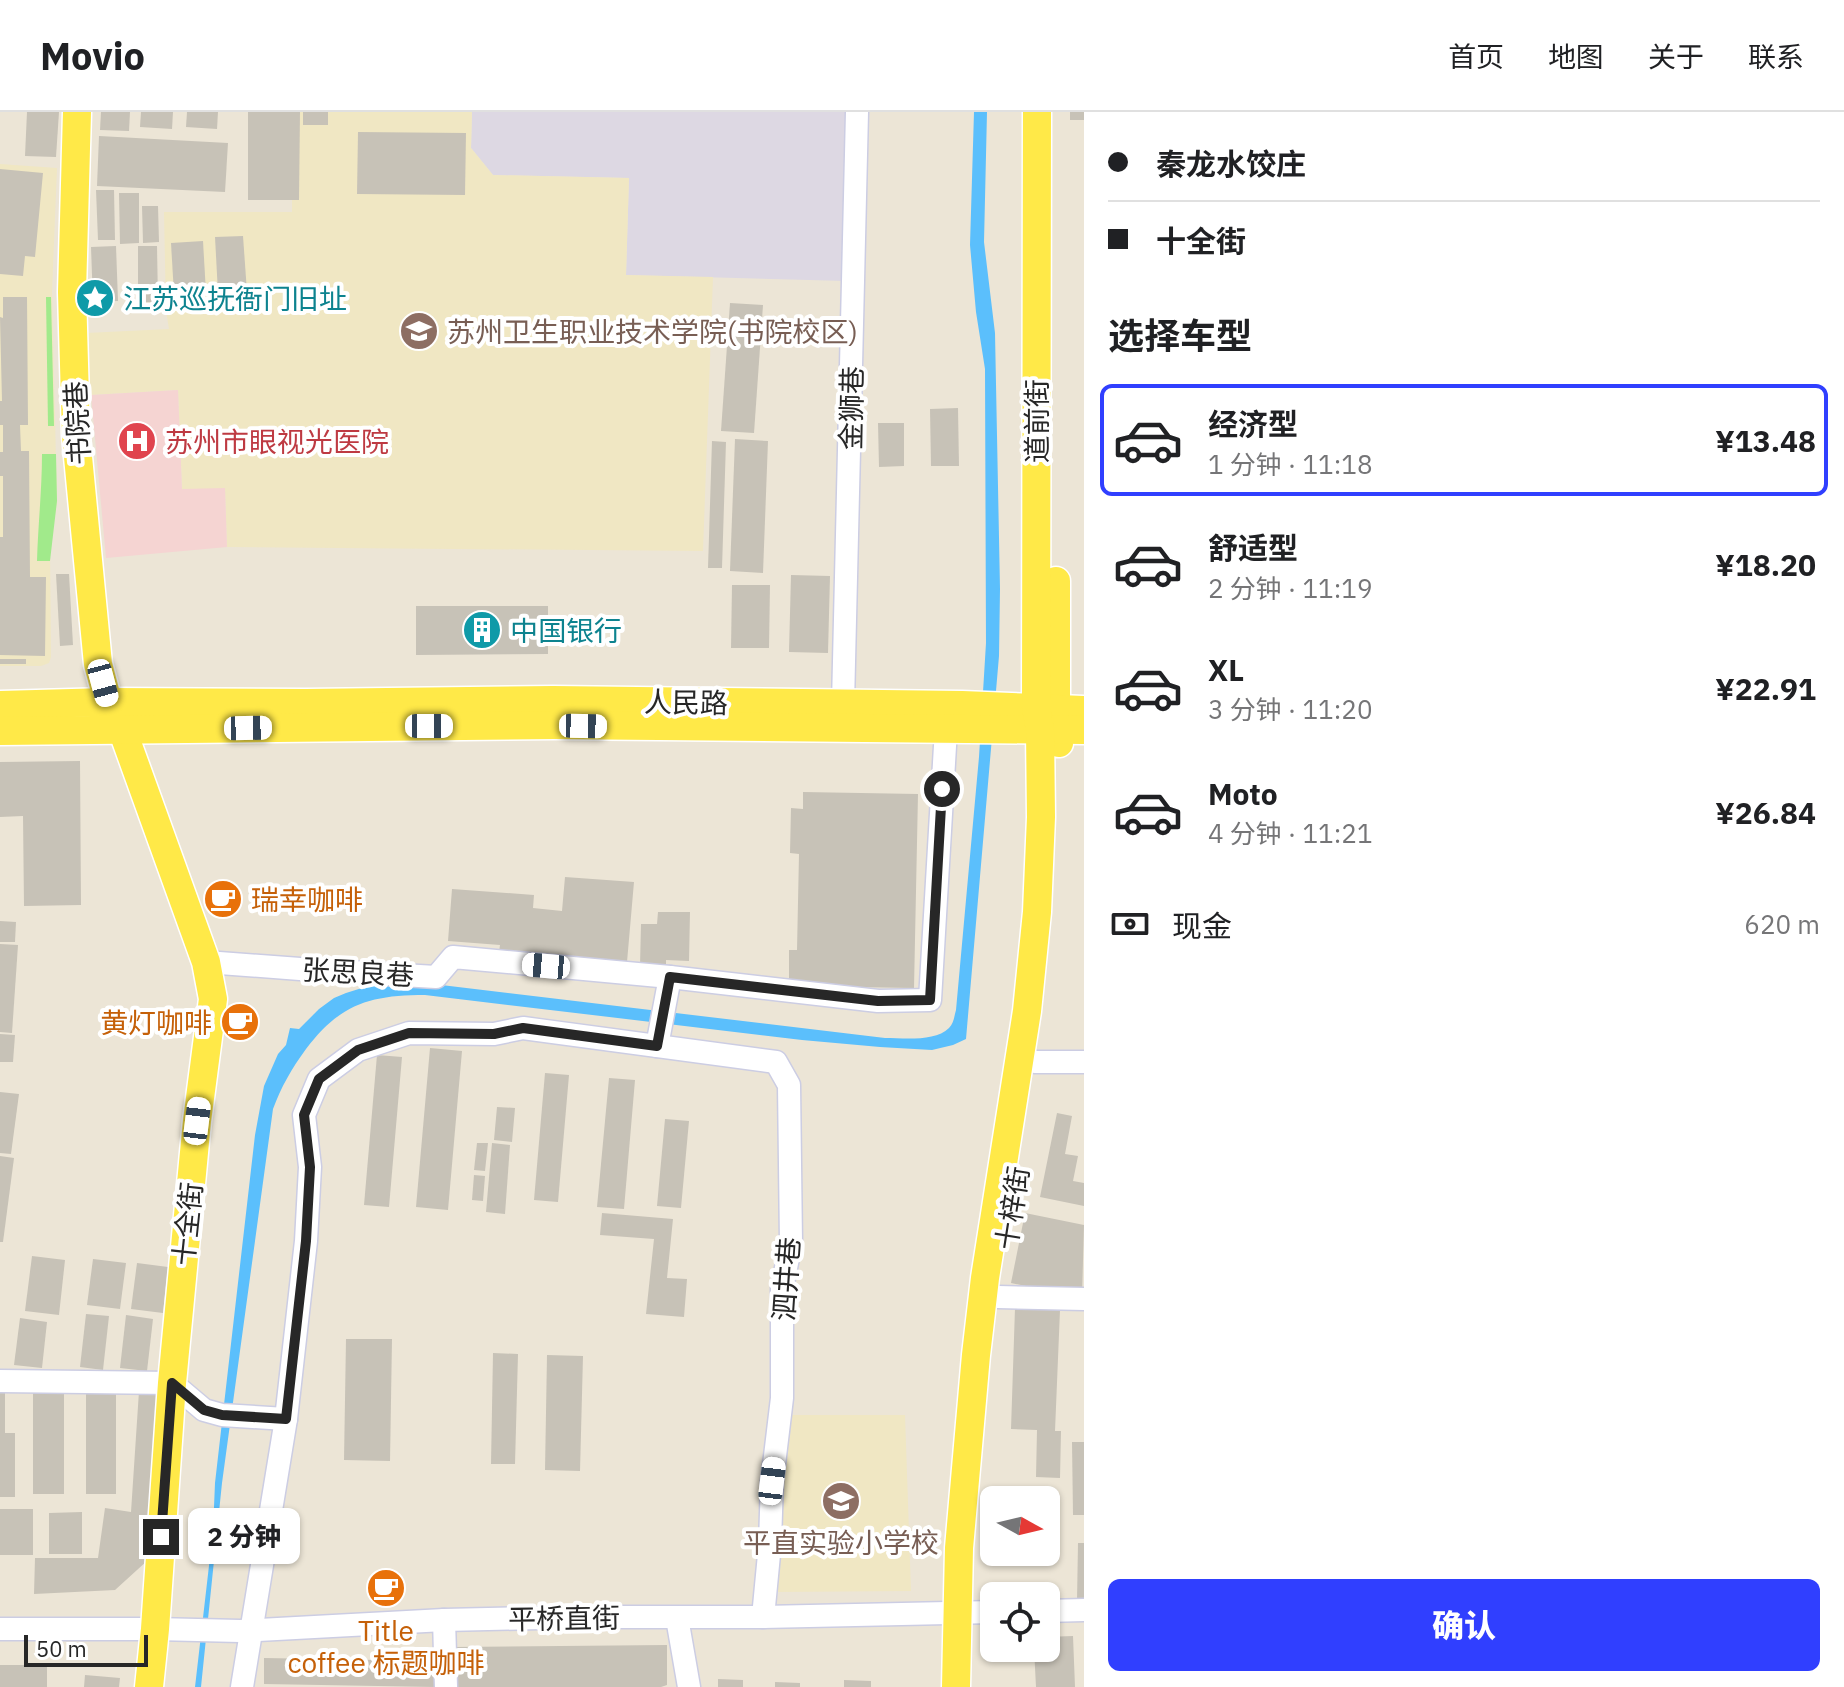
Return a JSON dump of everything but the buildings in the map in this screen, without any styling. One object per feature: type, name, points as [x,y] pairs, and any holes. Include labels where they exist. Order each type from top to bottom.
[{"type":"main road","name":"书院巷","points":[[77,112],[72,292],[76,436],[98,664],[108,702],[122,729]]},
{"type":"main road","name":"道前街","points":[[1037,112],[1042,720]]},
{"type":"main road","name":"道前街","points":[[1042,720],[1055,112]]},
{"type":"main road","name":"人民路","points":[[0,705],[553,700],[843,704],[954,721]]},
{"type":"main road","name":"人民路","points":[[0,731],[1042,720],[1084,710]]},
{"type":"main road","name":"十梓街","points":[[972,1687],[980,1476],[998,1297],[1028,1061],[1027,1011],[1041,832],[1042,720]]},
{"type":"main road","name":"十全街","points":[[122,729],[206,962],[213,999],[197,1121],[172,1383],[149,1687]]},
{"type":"main road","name":"十梓街","points":[[956,1687],[975,1612],[961,1518],[985,1278],[1028,1061]]},
{"type":"street","name":"金狮巷","points":[[843,704],[857,112]]},
{"type":"street","name":"张思良巷","points":[[206,962],[436,977],[453,957],[670,977],[878,1001],[930,1000],[954,721]]},
{"type":"street","points":[[242,1687],[246,1631],[286,1419],[306,1241],[310,1167],[304,1115],[319,1079],[358,1050],[409,1033],[494,1034],[523,1028],[661,1028],[670,977]]},
{"type":"street","name":"泗井巷","points":[[661,1028],[776,1062],[789,1085],[791,1243],[782,1288],[782,1398],[772,1481],[763,1617]]},
{"type":"street","points":[[1028,1061],[1084,1062]]},
{"type":"street","points":[[998,1297],[1084,1299]]},
{"type":"street","points":[[0,1381],[172,1383],[204,1410],[232,1416],[286,1419]]},
{"type":"street","points":[[1060,1611],[1084,1610]]},
{"type":"street","name":"平桥直街","points":[[0,1629],[246,1631],[444,1620],[975,1612]]},
{"type":"street","points":[[677,1618],[689,1687]]},
{"type":"street","points":[[444,1620],[446,1687]]},
{"type":"shaded area","name":"苏州卫生职业技术学院(书院校区)","points":[[292,112],[472,112],[471,148],[493,175],[629,178],[626,275],[713,277],[703,551],[227,547],[225,489],[182,489],[178,390],[91,395],[86,333],[169,329],[164,212],[292,212]]},
{"type":"shaded area","points":[[472,112],[850,112],[846,281],[626,275],[629,178],[493,175],[471,148]]},
{"type":"shaded area","points":[[0,164],[57,168],[52,292],[57,501],[50,548],[51,657],[49,663],[41,666],[0,666]]},
{"type":"shaded area","name":"苏州市眼视光医院","points":[[178,390],[182,489],[225,488],[227,547],[106,558],[91,395]]},
{"type":"shaded area","name":"平直实验小学校","points":[[776,1415],[905,1415],[911,1591],[775,1592]]},
{"type":"green space","points":[[46,297],[51,297],[54,426],[48,426]]},
{"type":"green space","points":[[42,454],[56,454],[57,501],[50,561],[37,561]]},
{"type":"water","points":[[974,112],[987,112],[984,242],[995,333],[1000,589],[999,656],[966,1039],[932,1050],[880,1047],[425,995],[372,1000],[344,1012],[331,1022],[296,1063],[273,1109],[222,1483],[201,1687],[195,1687],[255,1135],[264,1086],[278,1054],[286,1045],[290,1028],[299,1029],[334,998],[381,982],[433,984],[885,1038],[928,1037],[943,1032],[952,1024],[956,1010],[979,757],[986,643],[985,369],[970,245]]},
{"type":"place","name":"江苏巡抚衙门旧址","points":[[95,298]]},
{"type":"place","name":"苏州卫生职业技术学院(书院校区)","points":[[419,331]]},
{"type":"place","name":"苏州市眼视光医院","points":[[137,441]]},
{"type":"place","name":"中国银行","points":[[482,630]]},
{"type":"place","name":"瑞幸咖啡","points":[[223,899]]},
{"type":"place","name":"黄灯咖啡","points":[[240,1022]]},
{"type":"place","name":"平直实验小学校","points":[[841,1501]]},
{"type":"place","name":"Title coffee 标题咖啡","points":[[386,1588]]},
{"type":"route","points":[[161,1537],[172,1383],[204,1410],[222,1415],[286,1419],[306,1241],[310,1167],[304,1115],[319,1079],[358,1050],[409,1033],[494,1034],[523,1028],[657,1046],[670,977],[878,1001],[930,1000],[942,789]]}]
